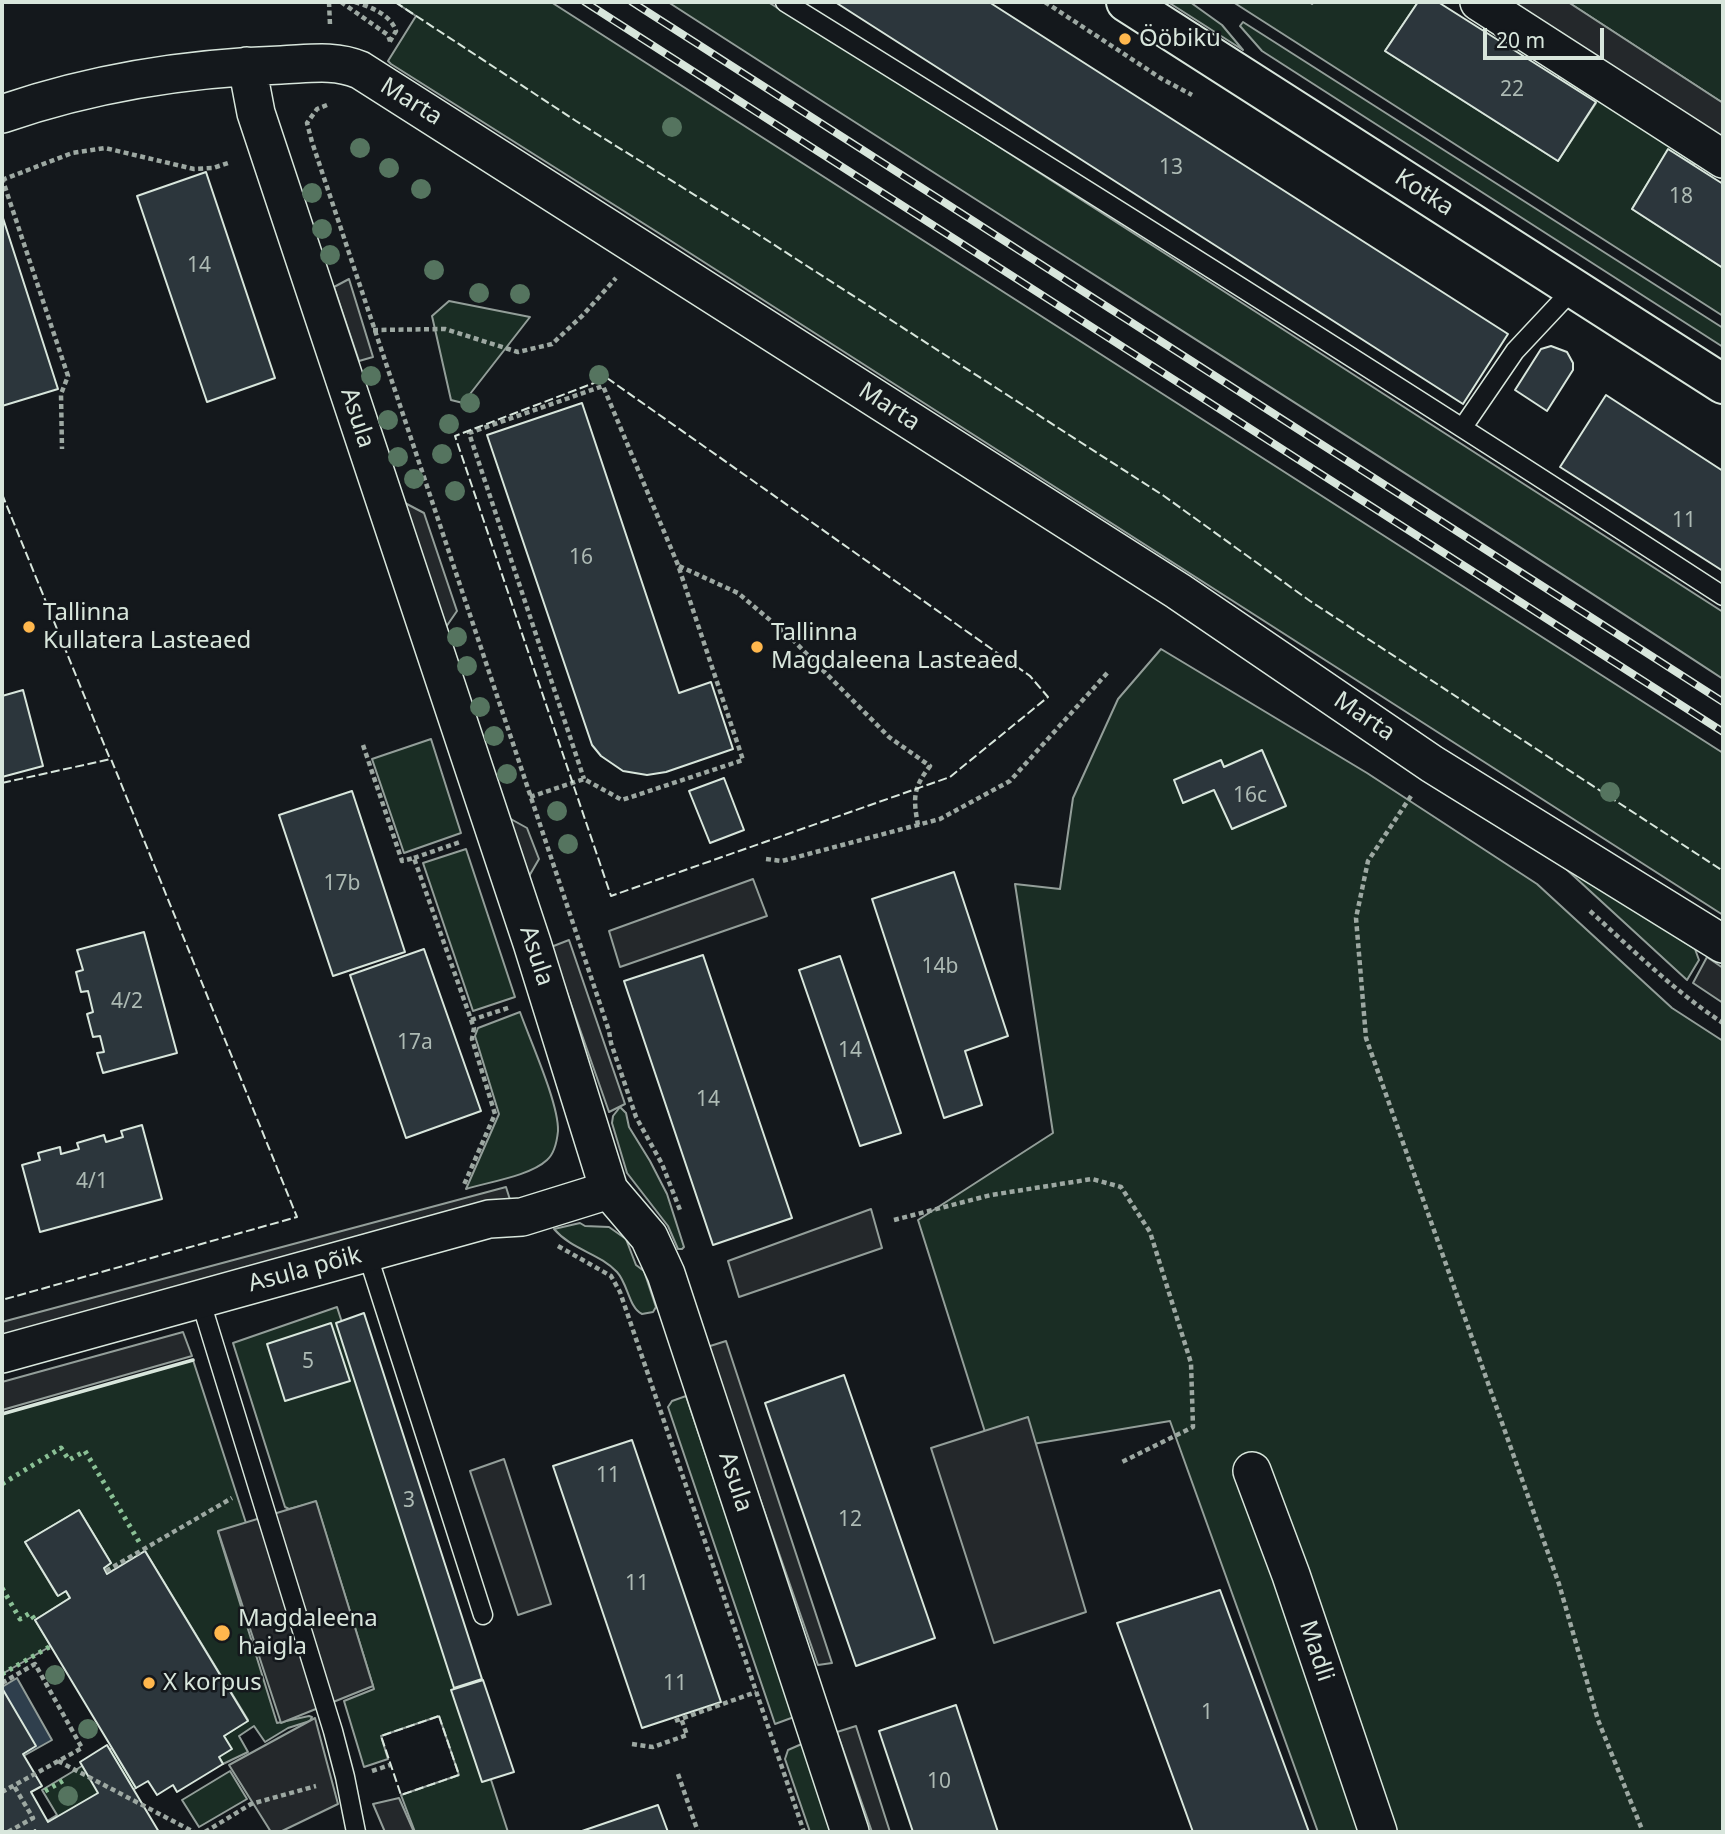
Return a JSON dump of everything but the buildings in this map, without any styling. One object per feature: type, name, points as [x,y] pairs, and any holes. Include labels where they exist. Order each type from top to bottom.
[{"type":"street","name":"Kotka","points":[[1126,2],[1723,384]]},
{"type":"street","points":[[1479,2],[1723,159]]},
{"type":"street","name":"Marta","points":[[2,114],[40,101],[153,75],[247,66],[331,63],[346,64],[360,70],[1178,591],[1433,764],[1723,944]]},
{"type":"street","name":"Asula","points":[[247,66],[256,113],[544,981],[609,1190],[649,1237],[666,1274],[850,1832]]},
{"type":"street","name":"Asula põik","points":[[2,1354],[489,1219],[522,1217],[609,1190]]},
{"type":"street","name":"Madli","points":[[1252,1471],[1291,1575],[1378,1832]]},
{"type":"lane","points":[[785,2],[1133,219],[1723,596]]},
{"type":"lane","points":[[1463,428],[1515,351],[1574,288]]},
{"type":"lane","points":[[367,1253],[483,1615]]},
{"type":"lane","points":[[200,1300],[345,1777],[356,1832]]},
{"type":"path","points":[[329,2],[330,33]]},
{"type":"path","points":[[341,2],[388,35],[390,42],[396,32],[393,23],[371,7],[355,2]]},
{"type":"path","points":[[333,103],[317,109],[307,123],[636,1117],[662,1164],[682,1218]]},
{"type":"path","points":[[62,449],[61,394],[68,376],[2,179],[72,153],[104,148],[194,169],[213,168],[241,159]]},
{"type":"path","points":[[331,341],[374,330],[445,329],[518,352],[552,344],[616,278]]},
{"type":"path","points":[[603,386],[678,565],[743,760],[622,800],[584,779],[470,433],[603,386]]},
{"type":"path","points":[[678,565],[738,593],[789,636],[889,737],[930,766],[916,789],[914,801],[918,825]]},
{"type":"path","points":[[766,859],[782,861],[940,819],[1010,781],[1109,671]]},
{"type":"path","points":[[363,745],[402,861],[471,838]]},
{"type":"path","points":[[1433,764],[1368,861],[1356,918],[1366,1038],[1550,1558],[1598,1720],[1643,1832]]},
{"type":"path","points":[[530,797],[584,779]]},
{"type":"path","points":[[414,858],[474,1028],[471,1039],[495,1114],[463,1185],[454,1229]]},
{"type":"path","points":[[894,1220],[991,1195],[1092,1179],[1121,1186],[1150,1232],[1191,1363],[1193,1427],[1120,1463]]},
{"type":"path","points":[[554,1244],[604,1272],[617,1284],[804,1832]]},
{"type":"path","points":[[106,1572],[257,1483]]},
{"type":"path","points":[[2,1683],[35,1664],[82,1748],[2,1792]]},
{"type":"path","points":[[632,1744],[653,1746],[687,1735],[678,1720],[756,1692]]},
{"type":"path","points":[[58,1761],[194,1832]]},
{"type":"path","points":[[678,1774],[698,1832]]},
{"type":"path","points":[[205,1832],[250,1804],[345,1777]]},
{"type":"path","points":[[8,1832],[33,1818],[14,1785]]},
{"type":"green space","points":[[395,2],[551,2],[1723,753],[1723,915],[391,64],[388,61],[416,16]]},
{"type":"green space","points":[[668,2],[768,2],[937,107],[1723,612],[1723,679],[1460,509]]},
{"type":"green space","points":[[1168,2],[1190,2],[1222,25],[1243,50]]},
{"type":"green space","points":[[1233,2],[1418,2],[1385,51],[1558,161],[1596,103],[1558,78],[1566,64],[1701,153],[1694,165],[1668,150],[1632,209],[1723,268],[1723,316]]},
{"type":"green space","points":[[1568,2],[1723,2],[1723,103]]},
{"type":"green space","points":[[1243,22],[1723,328],[1723,347],[1262,51],[1240,26]]},
{"type":"green space","points":[[449,301],[530,317],[463,403],[451,400],[432,316]]},
{"type":"green space","points":[[1161,649],[1367,773],[1537,884],[1672,1008],[1723,1041],[1723,1832],[1318,1832],[1170,1421],[991,1451],[918,1220],[1053,1133],[1015,884],[1060,889],[1073,798],[1118,699]]},
{"type":"green space","points":[[431,739],[461,833],[404,853],[372,759]]},
{"type":"green space","points":[[466,849],[515,997],[473,1011],[423,863]]},
{"type":"green space","points":[[1553,857],[1695,949],[1699,960],[1687,980]]},
{"type":"green space","points":[[520,1012],[554,1105],[558,1131],[555,1147],[540,1166],[466,1189],[499,1114],[475,1036],[478,1028]]},
{"type":"green space","points":[[620,1107],[626,1113],[629,1127],[667,1194],[684,1247],[682,1249],[678,1249],[668,1226],[627,1173],[612,1123],[613,1116]]},
{"type":"green space","points":[[580,1223],[585,1226],[609,1227],[626,1239],[636,1265],[644,1271],[656,1307],[653,1312],[642,1314],[638,1311],[617,1272],[602,1260],[569,1242],[554,1229]]},
{"type":"green space","points":[[337,1307],[508,1832],[415,1832],[401,1795],[459,1775],[439,1716],[381,1736],[388,1759],[364,1767],[344,1701],[374,1689],[316,1502],[289,1509],[285,1507],[233,1343]]},
{"type":"green space","points":[[193,1360],[246,1523],[218,1532],[277,1723],[312,1717],[310,1721],[288,1728],[265,1742],[254,1726],[239,1736],[248,1752],[223,1764],[219,1757],[224,1736],[248,1720],[145,1551],[107,1574],[104,1568],[111,1563],[79,1510],[25,1542],[57,1595],[66,1591],[70,1598],[35,1620],[51,1646],[2,1674],[2,1414]]},
{"type":"green space","points":[[686,1396],[794,1717],[775,1724],[668,1407],[672,1401]]},
{"type":"green space","points":[[804,1743],[834,1832],[810,1832],[785,1759],[788,1750]]},
{"type":"green space","points":[[112,1748],[136,1788],[127,1794],[149,1832],[29,1832],[57,1815],[42,1790]]},
{"type":"green space","points":[[230,1771],[247,1799],[199,1827],[182,1800]]},
{"type":"shaded area","points":[[1509,2],[1568,2],[1723,103],[1723,138]]},
{"type":"shaded area","points":[[349,279],[373,357],[359,361],[334,287]]},
{"type":"shaded area","points":[[405,503],[424,513],[457,611],[446,627]]},
{"type":"shaded area","points":[[509,818],[527,828],[539,859],[528,878]]},
{"type":"shaded area","points":[[753,879],[767,916],[620,967],[609,931]]},
{"type":"shaded area","points":[[569,940],[625,1104],[609,1112],[551,947]]},
{"type":"shaded area","points":[[1707,957],[1723,968],[1723,1003],[1693,983]]},
{"type":"shaded area","points":[[506,1187],[512,1206],[2,1346],[2,1322]]},
{"type":"shaded area","points":[[871,1209],[882,1248],[739,1297],[728,1261]]},
{"type":"shaded area","points":[[183,1332],[192,1356],[2,1410],[2,1382]]},
{"type":"shaded area","points":[[726,1341],[832,1663],[818,1665],[707,1347]]},
{"type":"shaded area","points":[[1028,1417],[1086,1612],[994,1643],[931,1448]]},
{"type":"shaded area","points":[[504,1459],[551,1604],[518,1615],[470,1471]]},
{"type":"shaded area","points":[[316,1501],[373,1686],[281,1723],[218,1531]]},
{"type":"shaded area","points":[[315,1718],[338,1804],[280,1832],[271,1832],[229,1765]]},
{"type":"shaded area","points":[[856,1726],[890,1832],[872,1832],[837,1732]]},
{"type":"shaded area","points":[[399,1798],[414,1832],[385,1832],[373,1804]]},
{"type":"water","points":[[17,1678],[52,1740],[2,1768],[2,1687]]},
{"type":"railway","points":[[585,2],[1723,732]]},
{"type":"railway","points":[[632,2],[1723,702]]},
{"type":"hedge","points":[[2,1484],[61,1448],[69,1460],[85,1451],[141,1545]]},
{"type":"hedge","points":[[2,1588],[20,1619],[30,1613],[35,1620]]},
{"type":"hedge","points":[[2,1674],[51,1646]]},
{"type":"hedge","points":[[45,1791],[66,1779]]},
{"type":"fence","points":[[395,2],[576,121],[762,237],[1164,496],[1310,601],[1723,871]]},
{"type":"fence","points":[[607,378],[1030,676],[1048,697],[950,777],[611,896],[455,436],[607,378]]},
{"type":"fence","points":[[2,494],[110,759]]},
{"type":"fence","points":[[2,783],[111,759],[297,1217],[2,1300]]},
{"type":"fence","points":[[439,1716],[459,1775],[401,1795],[381,1736],[439,1716]]},
{"type":"wall","points":[[2,1414],[193,1360]]},
{"type":"place","name":"Ööbiku","points":[[1125,39]]},
{"type":"place","name":"Tallinna Kullatera Lasteaed","points":[[29,627]]},
{"type":"place","name":"Tallinna Magdaleena Lasteaed","points":[[757,647]]},
{"type":"place","name":"Magdaleena haigla","points":[[222,1633]]},
{"type":"place","name":"X korpus","points":[[149,1683]]}]
